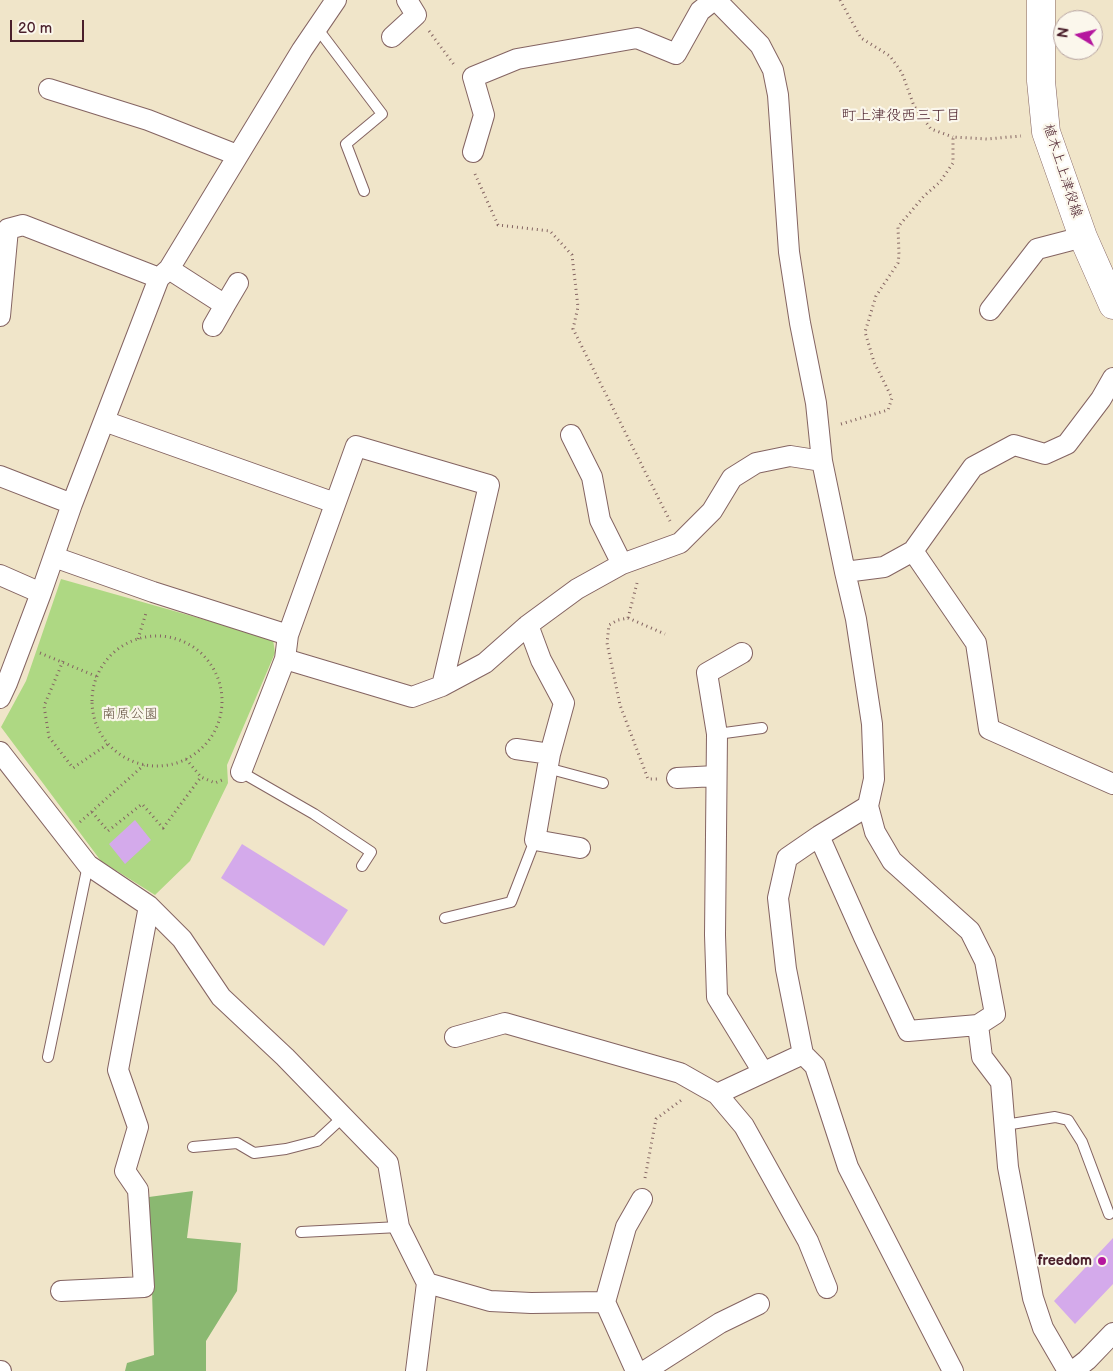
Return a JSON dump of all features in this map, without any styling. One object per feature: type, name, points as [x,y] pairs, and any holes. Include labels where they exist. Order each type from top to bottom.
[{"type":"main road","name":"植木上上津役線","points":[[1041,0],[1041,81],[1046,132],[1083,236],[1113,305]]},
{"type":"street","points":[[0,698],[41,594],[72,504],[104,421],[164,273],[336,0]]},
{"type":"street","points":[[473,152],[484,115],[473,77],[517,60],[637,38],[676,54],[700,11],[715,0],[760,45],[773,70],[778,95],[789,252],[800,323],[816,402],[822,461],[856,618],[872,724],[874,779],[868,806],[875,832],[892,861],[970,930],[985,961],[995,1014],[978,1025],[908,1031],[819,836]]},
{"type":"street","points":[[392,37],[412,7]]},
{"type":"street","points":[[50,89],[148,120],[237,155]]},
{"type":"street","points":[[0,316],[8,229],[22,225],[164,273],[225,305]]},
{"type":"street","points":[[990,310],[1037,249],[1083,236]]},
{"type":"street","points":[[213,326],[238,283]]},
{"type":"street","points":[[845,572],[884,567],[913,551],[972,467],[1014,445],[1045,454],[1067,444],[1113,378]]},
{"type":"street","points":[[104,421],[335,503]]},
{"type":"street","points":[[571,435],[592,477],[600,520],[622,564]]},
{"type":"street","points":[[240,772],[285,659],[288,635],[356,446],[489,485],[442,686]]},
{"type":"street","points":[[285,659],[412,697],[442,686],[485,663],[528,625],[577,589],[622,564],[680,543],[712,511],[732,478],[756,464],[790,456],[822,461]]},
{"type":"street","points":[[0,476],[72,504]]},
{"type":"street","points":[[913,551],[976,643],[989,729],[1113,784]]},
{"type":"street","points":[[54,557],[153,592],[288,635]]},
{"type":"street","points":[[0,575],[41,594]]},
{"type":"street","points":[[528,625],[540,660],[564,703],[549,761],[535,840],[580,848]]},
{"type":"street","points":[[742,653],[706,673],[717,734],[715,936],[717,997],[763,1072]]},
{"type":"street","points":[[516,749],[549,761]]},
{"type":"street","points":[[0,752],[88,865],[149,906],[182,939],[221,997],[285,1057],[388,1163],[398,1227],[427,1282],[416,1371]]},
{"type":"street","points":[[678,778],[716,776]]},
{"type":"street","points":[[868,806],[787,858],[778,898],[786,969],[803,1054],[815,1066],[848,1167],[953,1371]]},
{"type":"street","points":[[61,1291],[144,1287],[138,1190],[125,1171],[138,1127],[118,1070],[149,906]]},
{"type":"street","points":[[455,1037],[505,1023],[680,1073],[717,1094],[744,1126],[808,1241],[827,1288]]},
{"type":"street","points":[[978,1025],[982,1057],[1001,1082],[1008,1167],[1033,1298],[1043,1328],[1068,1371]]},
{"type":"street","points":[[717,1094],[803,1054]]},
{"type":"street","points":[[636,1371],[605,1302],[626,1227],[642,1199]]},
{"type":"street","points":[[427,1282],[490,1302],[605,1302]]},
{"type":"street","points":[[645,1371],[720,1324],[758,1304]]},
{"type":"street","points":[[1073,1371],[1087,1360],[1113,1333]]},
{"type":"lane","points":[[317,28],[382,114],[346,144],[364,191]]},
{"type":"lane","points":[[717,734],[762,728]]},
{"type":"lane","points":[[549,761],[603,783]]},
{"type":"lane","points":[[240,772],[314,814],[371,852],[362,866]]},
{"type":"lane","points":[[445,918],[511,902],[535,840]]},
{"type":"lane","points":[[48,1057],[88,865]]},
{"type":"lane","points":[[193,1147],[237,1143],[254,1153],[286,1149],[317,1141],[343,1117]]},
{"type":"lane","points":[[1004,1125],[1055,1118],[1068,1120],[1082,1142],[1109,1214]]},
{"type":"lane","points":[[301,1232],[398,1227]]},
{"type":"path","points":[[840,0],[861,38],[890,56],[902,73],[914,106],[931,129],[953,137],[987,140],[1046,132]]},
{"type":"path","points":[[412,7],[459,73],[473,77]]},
{"type":"path","points":[[818,431],[888,410],[892,398],[874,362],[865,332],[876,296],[898,263],[898,227],[924,196],[940,182],[953,163],[953,137]]},
{"type":"path","points":[[473,152],[470,163],[498,225],[550,231],[572,255],[578,308],[573,329],[680,543]]},
{"type":"path","points":[[628,618],[644,556]]},
{"type":"path","points":[[648,779],[620,705],[607,643],[609,625],[618,620],[628,618],[665,634]]},
{"type":"path","points":[[159,636],[180,640],[198,651],[212,667],[220,687],[222,708],[216,729],[204,747],[186,760],[166,766],[144,765],[124,758],[108,744],[96,726],[92,704],[94,683],[98,677],[104,664],[119,648],[138,639],[159,636]]},
{"type":"path","points":[[21,646],[98,677]]},
{"type":"path","points":[[63,662],[44,706],[49,737],[73,768],[108,744]]},
{"type":"path","points":[[186,760],[201,777],[215,783],[240,772]]},
{"type":"path","points":[[65,835],[144,765]]},
{"type":"path","points":[[92,812],[108,831],[142,804],[163,828],[201,777]]},
{"type":"path","points":[[642,1199],[656,1119],[687,1096],[691,1080]]},
{"type":"green space","name":"南原公園","points":[[61,579],[273,639],[275,653],[227,765],[228,783],[190,861],[155,895],[101,861],[1,727],[26,681]]},
{"type":"green space","points":[[193,1191],[187,1238],[241,1243],[237,1291],[206,1341],[206,1371],[125,1371],[127,1363],[154,1355],[149,1197]]},
{"type":"building","points":[[135,820],[151,840],[125,864],[109,844]]},
{"type":"building","points":[[242,844],[348,910],[324,946],[221,878]]},
{"type":"building","name":"freedom","points":[[1113,1238],[1113,1284],[1075,1324],[1054,1301]]},
{"type":"place","name":"freedom","points":[[1102,1261]]},
{"type":"district","name":"町上津役西三丁目","points":[[901,116]]}]
